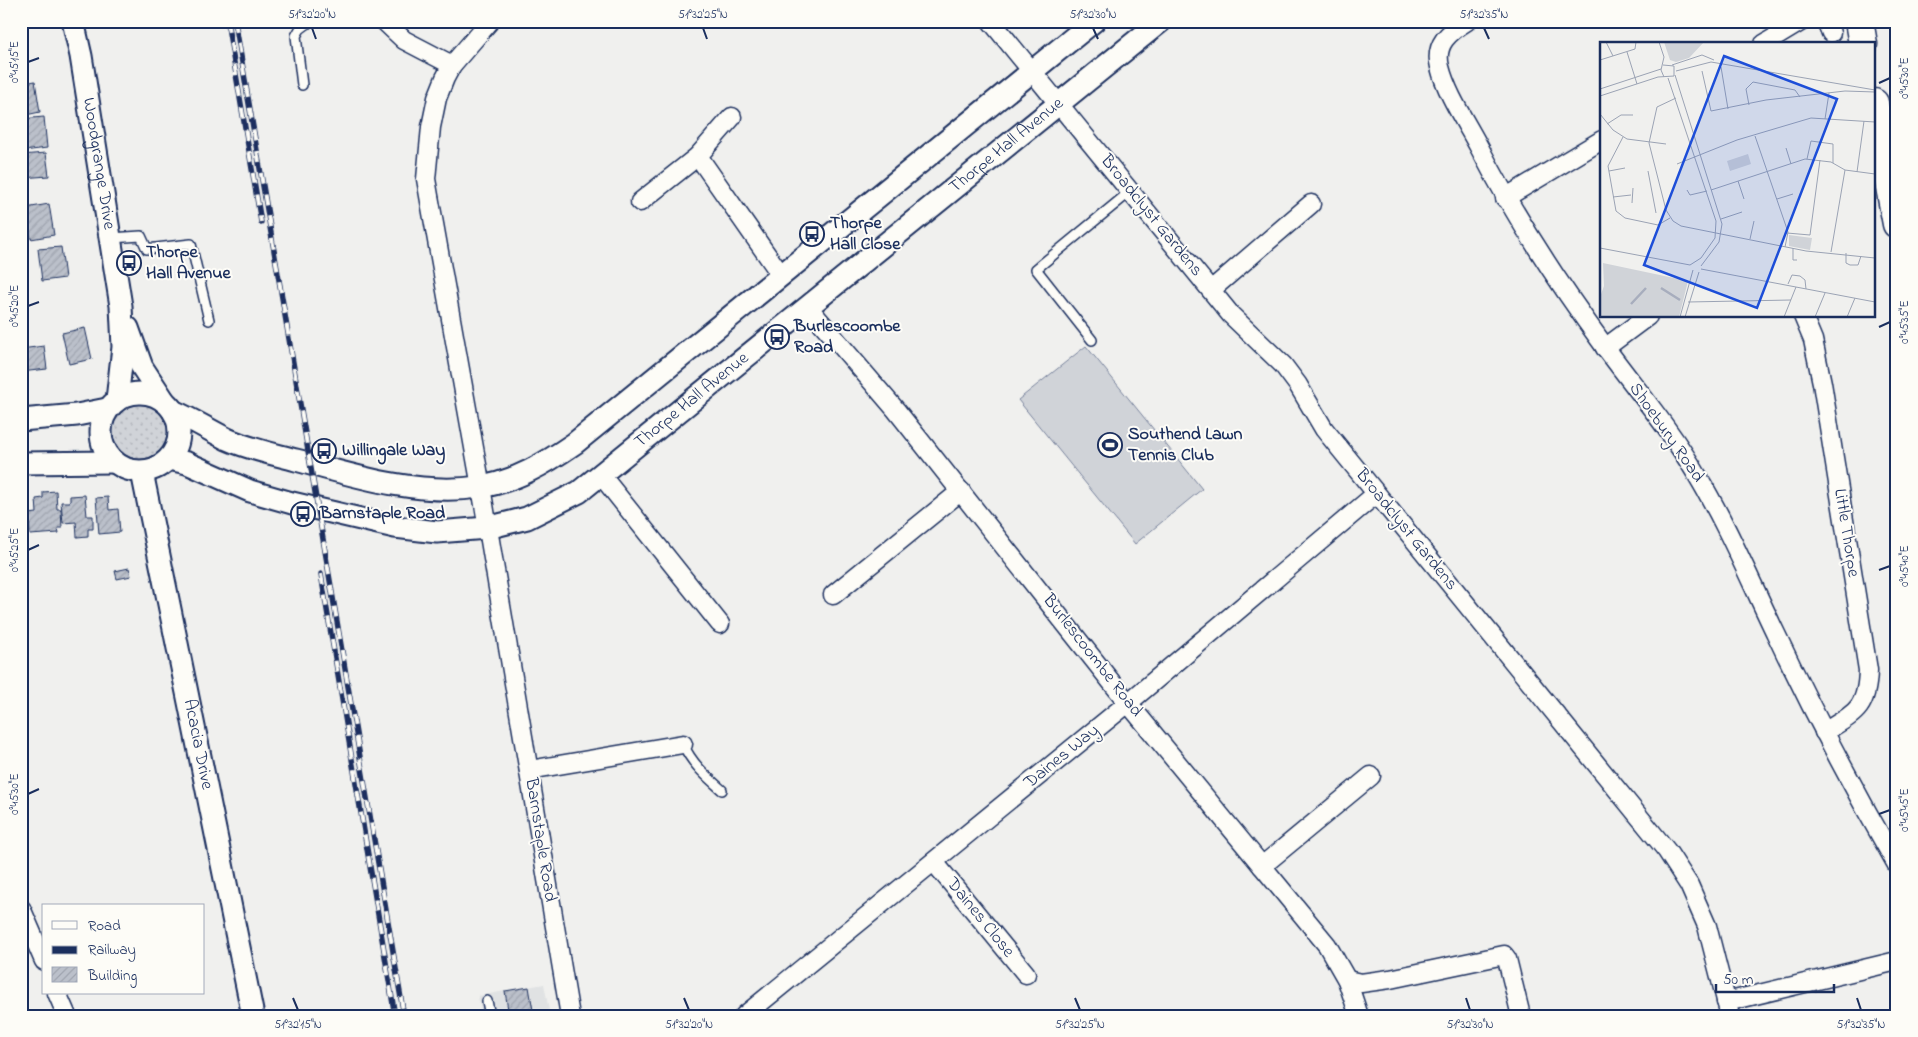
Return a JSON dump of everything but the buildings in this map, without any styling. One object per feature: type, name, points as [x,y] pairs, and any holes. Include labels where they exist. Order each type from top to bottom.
[{"type":"main road","points":[[1859,21],[1863,42]]},
{"type":"main road","points":[[1876,114],[1897,224]]},
{"type":"street","name":"Woodgrange Drive","points":[[73,21],[81,56],[121,306],[123,347],[112,405]]},
{"type":"street","points":[[384,21],[404,40],[452,65]]},
{"type":"street","points":[[481,487],[426,179],[431,127],[437,98],[452,65],[490,21]]},
{"type":"street","name":"Broadclyst Gardens","points":[[991,21],[1058,105],[1250,336],[1283,365],[1324,429],[1667,850],[1689,884],[1699,906],[1713,945],[1728,1009]]},
{"type":"street","points":[[21,420],[77,415],[112,405],[138,392],[154,395],[169,406],[248,447],[344,473],[430,490],[481,487],[515,478],[545,464],[568,448],[1094,21]]},
{"type":"street","name":"Thorpe Hall Avenue","points":[[169,459],[187,463],[250,491],[395,527],[437,532],[487,528],[527,518],[579,492],[601,475],[1161,21]]},
{"type":"street","name":"Shoebury Road","points":[[1467,21],[1453,30],[1443,40],[1438,52],[1443,77],[1505,198],[1553,275],[1663,424],[1696,473],[1721,516],[1824,732],[1897,865]]},
{"type":"street","points":[[1767,42],[1802,21]]},
{"type":"street","points":[[640,202],[698,156],[732,117]]},
{"type":"street","points":[[1505,198],[1600,141]]},
{"type":"street","points":[[698,156],[780,275]]},
{"type":"street","points":[[1211,290],[1311,204]]},
{"type":"street","name":"Woodgrange Drive","points":[[121,306],[133,348],[141,364],[169,406]]},
{"type":"street","name":"Burlescoombe Road","points":[[808,307],[896,410],[1128,703],[1327,945],[1348,980],[1359,1016]]},
{"type":"street","points":[[1606,348],[1645,318]]},
{"type":"street","name":"Little Thorpe","points":[[1804,318],[1813,340],[1822,383],[1868,670],[1865,697],[1858,711],[1824,732]]},
{"type":"street","points":[[112,405],[102,419],[100,435],[104,449],[114,462],[123,468],[142,472],[161,466],[169,459],[179,439],[179,425],[169,406]]},
{"type":"street","points":[[21,463],[114,462]]},
{"type":"street","name":"Acacia Drive","points":[[142,472],[253,1016]]},
{"type":"street","points":[[601,475],[720,624]]},
{"type":"street","name":"Barnstaple Road","points":[[481,487],[570,1016]]},
{"type":"street","points":[[833,595],[961,490]]},
{"type":"street","name":"Daines Way","points":[[744,1016],[1128,703],[1376,494]]},
{"type":"street","points":[[528,770],[683,744]]},
{"type":"street","points":[[1262,866],[1371,776]]},
{"type":"street","name":"Daines Close","points":[[934,862],[1026,974]]},
{"type":"street","points":[[21,908],[42,956]]},
{"type":"street","points":[[1348,980],[1373,982],[1504,955],[1507,959],[1521,1016]]},
{"type":"street","points":[[1728,1009],[1897,961]]},
{"type":"street","points":[[57,994],[67,1016]]},
{"type":"lane","points":[[302,85],[296,36],[300,29],[311,21]]},
{"type":"lane","points":[[1092,340],[1036,269],[1131,191]]},
{"type":"lane","points":[[110,238],[141,236],[147,249],[191,244],[209,320]]},
{"type":"lane","points":[[683,744],[689,757],[699,770],[722,790]]},
{"type":"lane","points":[[487,1001],[490,1016]]},
{"type":"shaded area","name":"Southend Lawn Tennis Club","points":[[1086,346],[1202,489],[1135,544],[1018,400]]},
{"type":"shaded area","points":[[140,401],[151,403],[164,414],[169,430],[167,441],[156,454],[140,459],[129,457],[116,446],[111,430],[113,419],[124,406]]},
{"type":"shaded area","points":[[544,984],[550,1016],[482,1016],[478,996]]},
{"type":"railway","points":[[227,21],[261,222]]},
{"type":"railway","points":[[235,21],[404,1016]]},
{"type":"railway","points":[[321,574],[395,1016]]},
{"type":"place","name":"Thorpe Hall Close","points":[[812,234]]},
{"type":"place","name":"Thorpe Hall Avenue","points":[[129,263]]},
{"type":"place","name":"Burlescoombe Road","points":[[777,337]]},
{"type":"place","name":"Southend Lawn Tennis Club","points":[[1110,445]]},
{"type":"place","name":"Willingale Way","points":[[324,451]]},
{"type":"place","name":"Barnstaple Road","points":[[303,514]]}]
